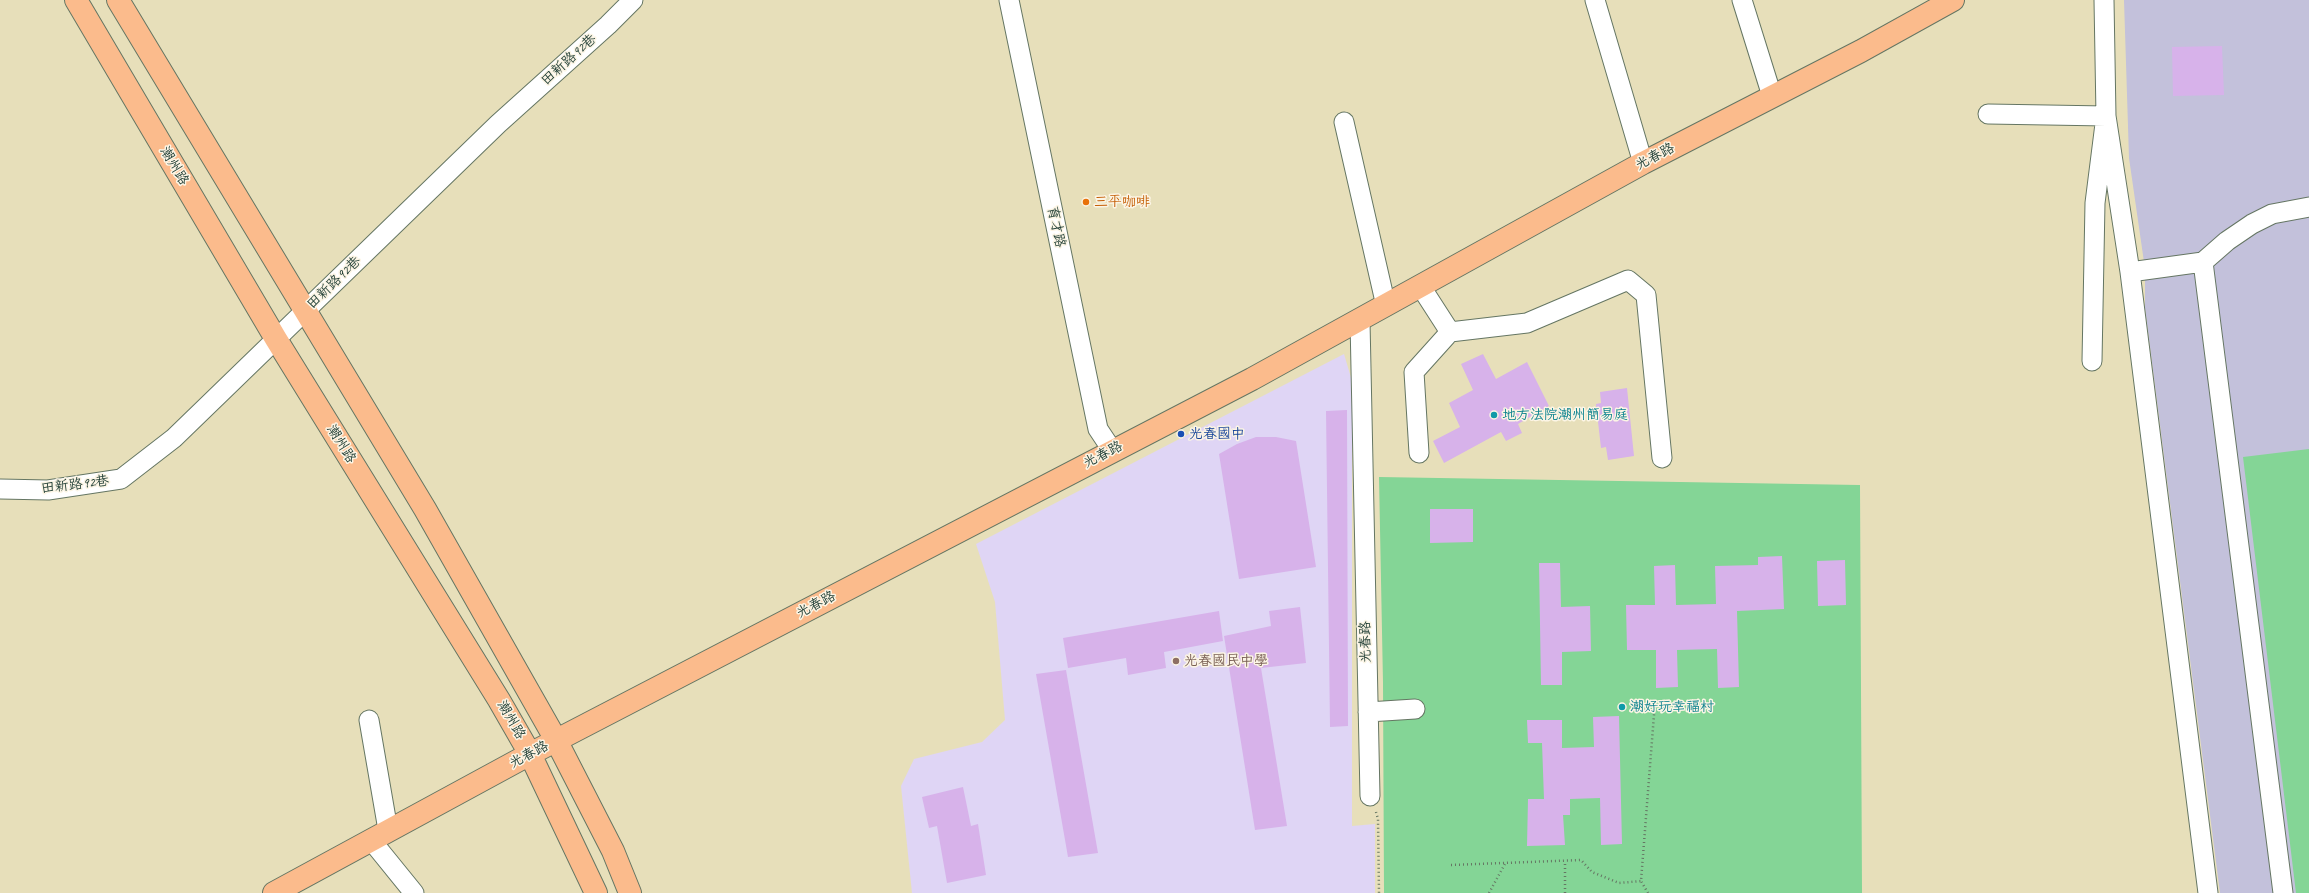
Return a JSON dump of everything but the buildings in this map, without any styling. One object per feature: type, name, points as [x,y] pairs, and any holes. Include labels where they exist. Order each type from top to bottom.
[{"type":"main road","name":"潮州路","points":[[76,0],[276,339],[499,700],[530,754],[596,893]]},
{"type":"main road","name":"潮州路","points":[[118,0],[304,311],[425,509],[556,740],[613,852],[630,893]]},
{"type":"main road","name":"光春路","points":[[274,893],[556,740],[1112,450],[1252,379],[1643,163],[1861,51],[1953,0]]},
{"type":"street","name":"田新路92巷","points":[[0,489],[48,490],[121,479],[174,438],[498,124],[608,25],[632,0]]},
{"type":"street","name":"育才路","points":[[1009,0],[1098,429],[1112,450]]},
{"type":"street","points":[[1595,0],[1643,163]]},
{"type":"street","points":[[1742,0],[1772,96]]},
{"type":"street","points":[[2092,362],[2096,203],[2106,116],[2104,0]]},
{"type":"street","points":[[1988,114],[2106,116]]},
{"type":"street","points":[[2106,116],[2130,272],[2208,893]]},
{"type":"street","points":[[1344,122],[1386,306]]},
{"type":"street","points":[[2130,272],[2203,262],[2227,241],[2252,224],[2272,214],[2309,207]]},
{"type":"street","points":[[2203,262],[2283,893]]},
{"type":"street","points":[[1419,453],[1414,372],[1450,332],[1527,323],[1628,280],[1646,295],[1662,458]]},
{"type":"street","points":[[1421,287],[1450,332]]},
{"type":"street","name":"光春路","points":[[1360,320],[1370,796]]},
{"type":"street","points":[[1368,712],[1416,709]]},
{"type":"street","points":[[369,720],[380,835],[414,893]]},
{"type":"path","points":[[1648,893],[1641,881],[1655,702]]},
{"type":"path","points":[[1370,796],[1378,819],[1379,893]]},
{"type":"path","points":[[1451,865],[1581,860],[1592,872],[1619,883],[1641,881]]},
{"type":"path","points":[[1565,861],[1565,893]]},
{"type":"path","points":[[1489,893],[1506,862]]},
{"type":"shaded area","points":[[2124,0],[2309,0],[2309,893],[2220,893],[2145,308],[2145,269],[2129,158]]},
{"type":"shaded area","name":"光春國民中學","points":[[1344,354],[1352,381],[1352,826],[1375,824],[1375,893],[912,893],[901,786],[914,759],[982,742],[1005,720],[995,602],[976,544]]},
{"type":"green space","points":[[2309,449],[2309,893],[2296,893],[2243,457]]},
{"type":"green space","name":"潮好玩幸福村","points":[[1379,477],[1860,485],[1862,893],[1384,893],[1383,683]]},
{"type":"place","name":"三平咖啡","points":[[1086,202]]},
{"type":"place","name":"地方法院潮州簡易庭","points":[[1494,415]]},
{"type":"place","name":"光春國中","points":[[1181,434]]},
{"type":"place","name":"光春國民中學","points":[[1176,661]]},
{"type":"place","name":"潮好玩幸福村","points":[[1622,707]]}]
